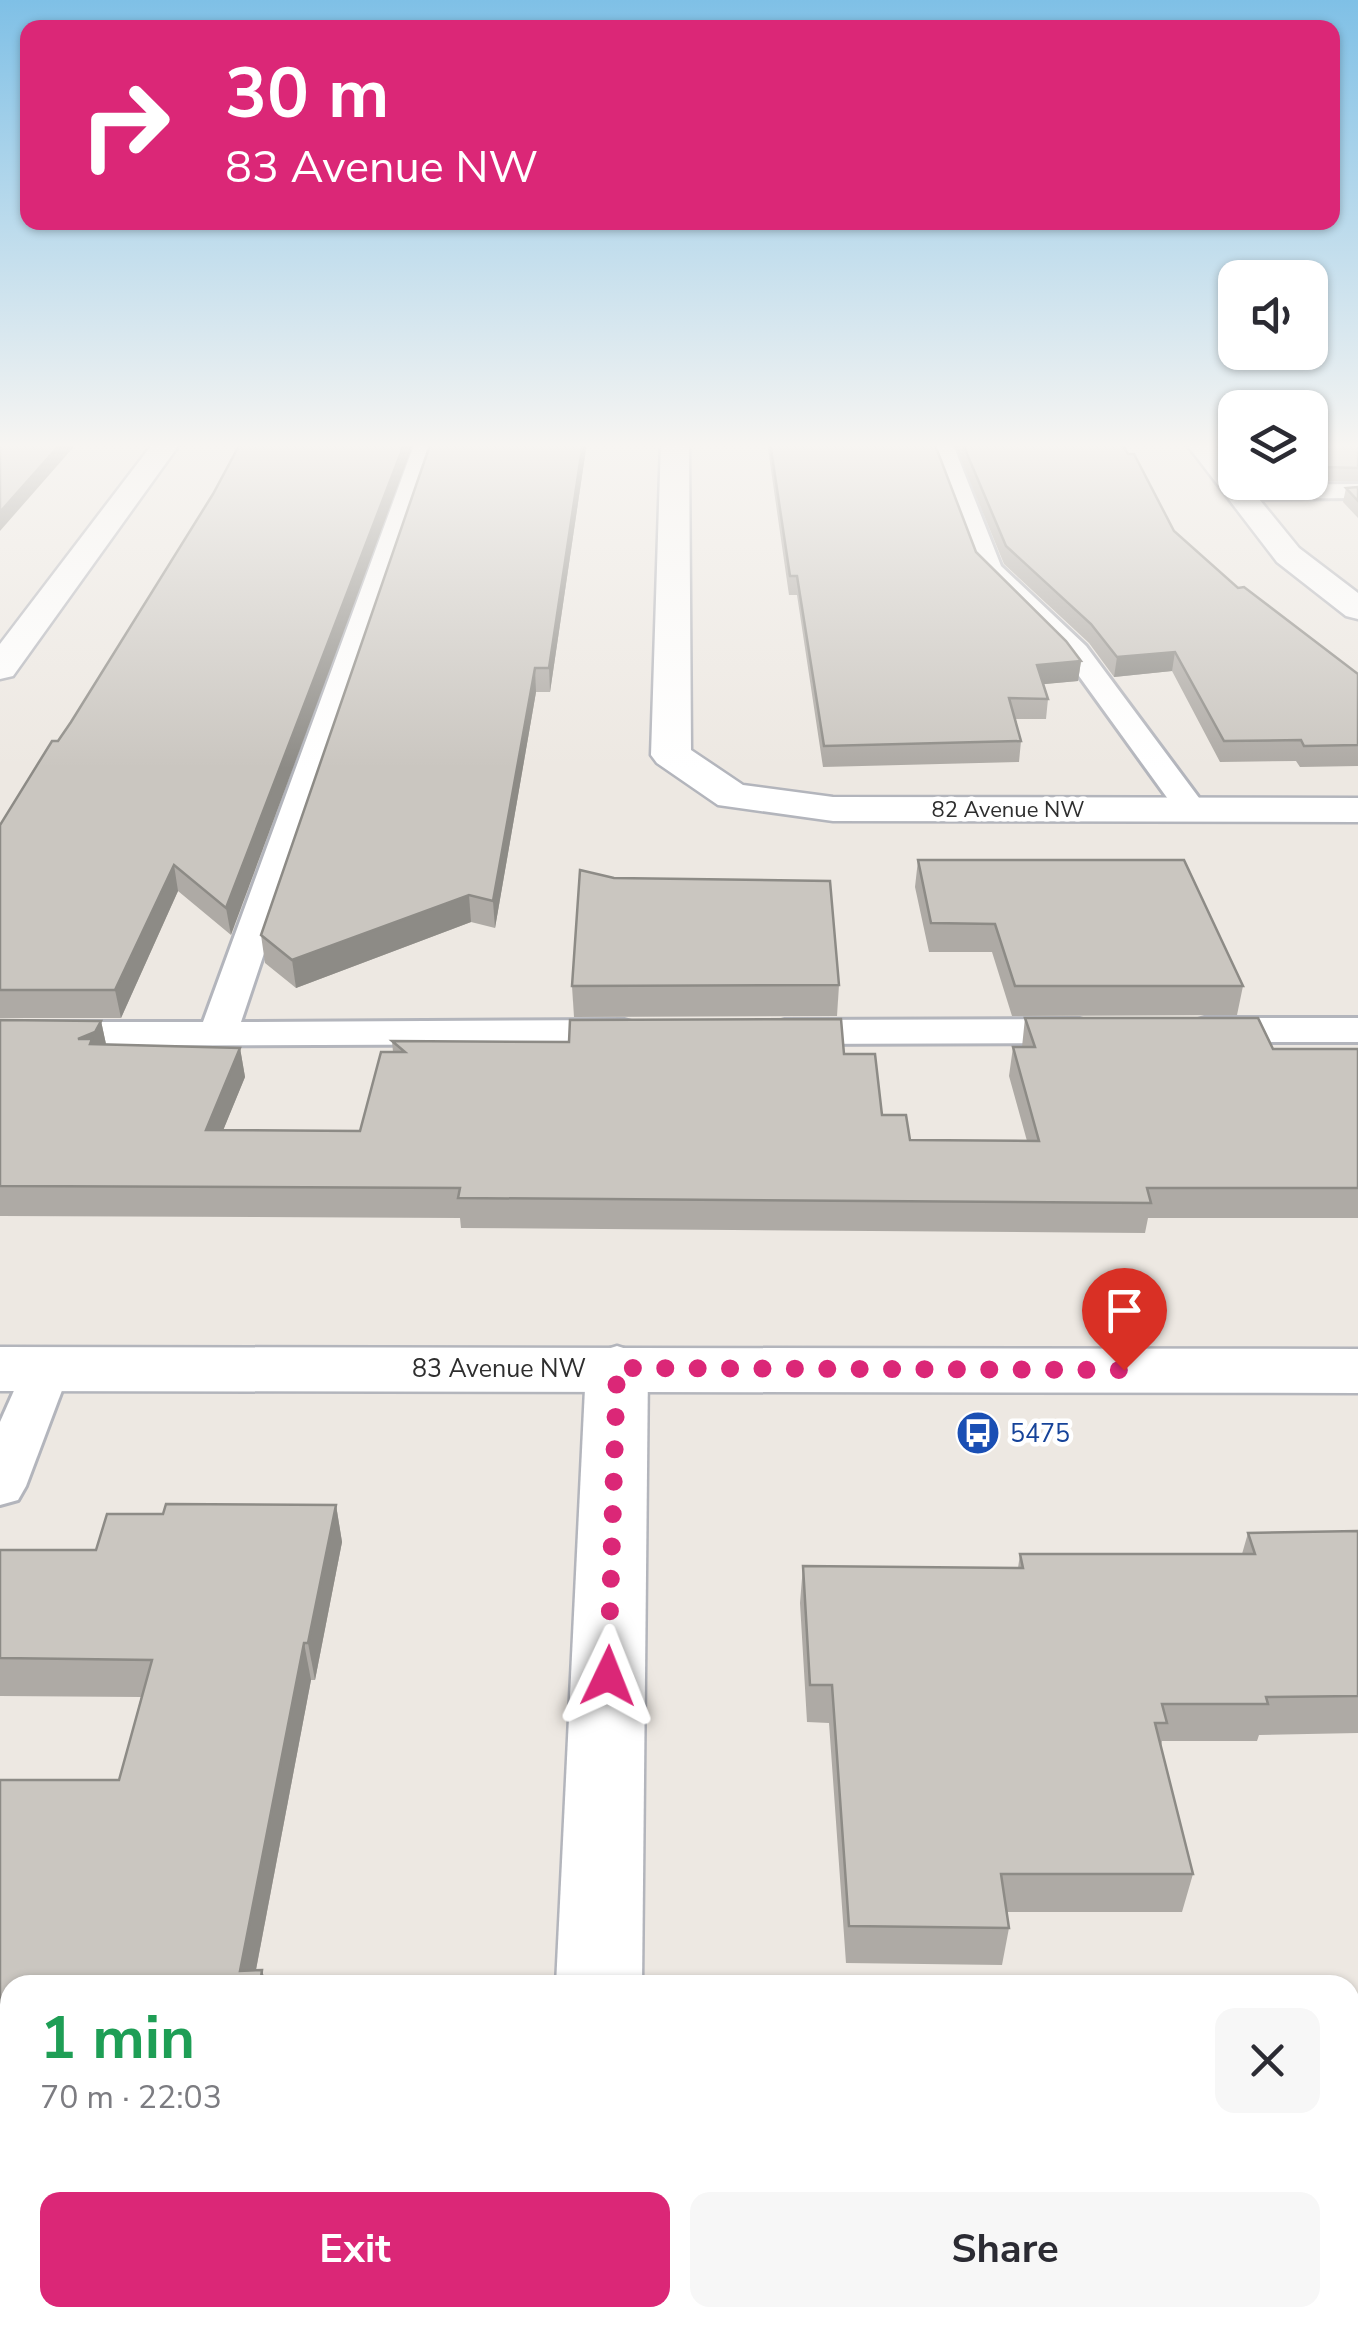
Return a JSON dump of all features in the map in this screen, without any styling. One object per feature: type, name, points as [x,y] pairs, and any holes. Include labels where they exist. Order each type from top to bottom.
[{"type":"street","points":[[0,668],[87,551]]},
{"type":"street","name":"82 Avenue NW","points":[[674,551],[671,755],[732,796],[833,809],[1358,810]]},
{"type":"street","points":[[1285,551],[1358,608]]},
{"type":"street","points":[[599,1975],[617,1368]]},
{"type":"street","name":"83 Avenue NW","points":[[23,1369],[1358,1371]]},
{"type":"lane","points":[[218,1034],[387,551]]},
{"type":"lane","points":[[983,551],[990,570],[1076,652],[1192,810]]},
{"type":"lane","points":[[1161,1030],[1358,1030]]},
{"type":"lane","points":[[748,1032],[1122,1031]]},
{"type":"lane","points":[[0,1034],[670,1032]]},
{"type":"lane","points":[[0,1486],[23,1369]]},
{"type":"building","points":[[178,551],[363,551],[226,908],[174,865],[115,990],[0,990],[0,825],[52,741],[58,741]]},
{"type":"building","points":[[394,551],[567,551],[549,668],[535,668],[493,901],[469,895],[292,960],[261,935]]},
{"type":"building","points":[[786,551],[975,551],[1081,661],[1037,665],[1048,699],[1009,698],[1021,741],[824,746],[797,576],[790,576]]},
{"type":"building","points":[[1011,551],[1196,551],[1238,588],[1244,587],[1358,674],[1358,745],[1304,746],[1301,740],[1224,741],[1175,652],[1117,657],[1091,624]]},
{"type":"building","points":[[918,860],[1184,860],[1243,986],[1015,986],[995,924],[931,923]]},
{"type":"building","points":[[580,870],[614,878],[830,881],[839,985],[572,986]]},
{"type":"building","points":[[1025,1018],[1258,1018],[1273,1049],[1358,1049],[1358,1188],[1147,1188],[1151,1203],[458,1198],[460,1188],[0,1186],[0,1020],[101,1021],[95,1032],[78,1039],[92,1039],[90,1044],[240,1048],[206,1130],[360,1131],[381,1052],[405,1052],[392,1041],[569,1042],[570,1020],[841,1019],[844,1054],[875,1054],[882,1115],[906,1115],[910,1140],[1039,1141],[1013,1047],[1035,1047]]},
{"type":"building","points":[[166,1504],[336,1505],[308,1643],[304,1643],[240,1971],[262,1970],[261,1975],[0,1975],[0,1780],[119,1780],[152,1660],[0,1658],[0,1550],[96,1550],[107,1514],[163,1514]]},
{"type":"building","points":[[1358,1531],[1358,1696],[1266,1697],[1268,1704],[1162,1704],[1167,1723],[1155,1723],[1193,1874],[1001,1874],[1009,1928],[849,1926],[832,1685],[810,1685],[803,1566],[1023,1568],[1020,1554],[1255,1554],[1248,1533]]},
{"type":"place","name":"5475","points":[[978,1433]]},
{"type":"route","points":[[608,1676],[617,1368],[1124,1370]]}]
